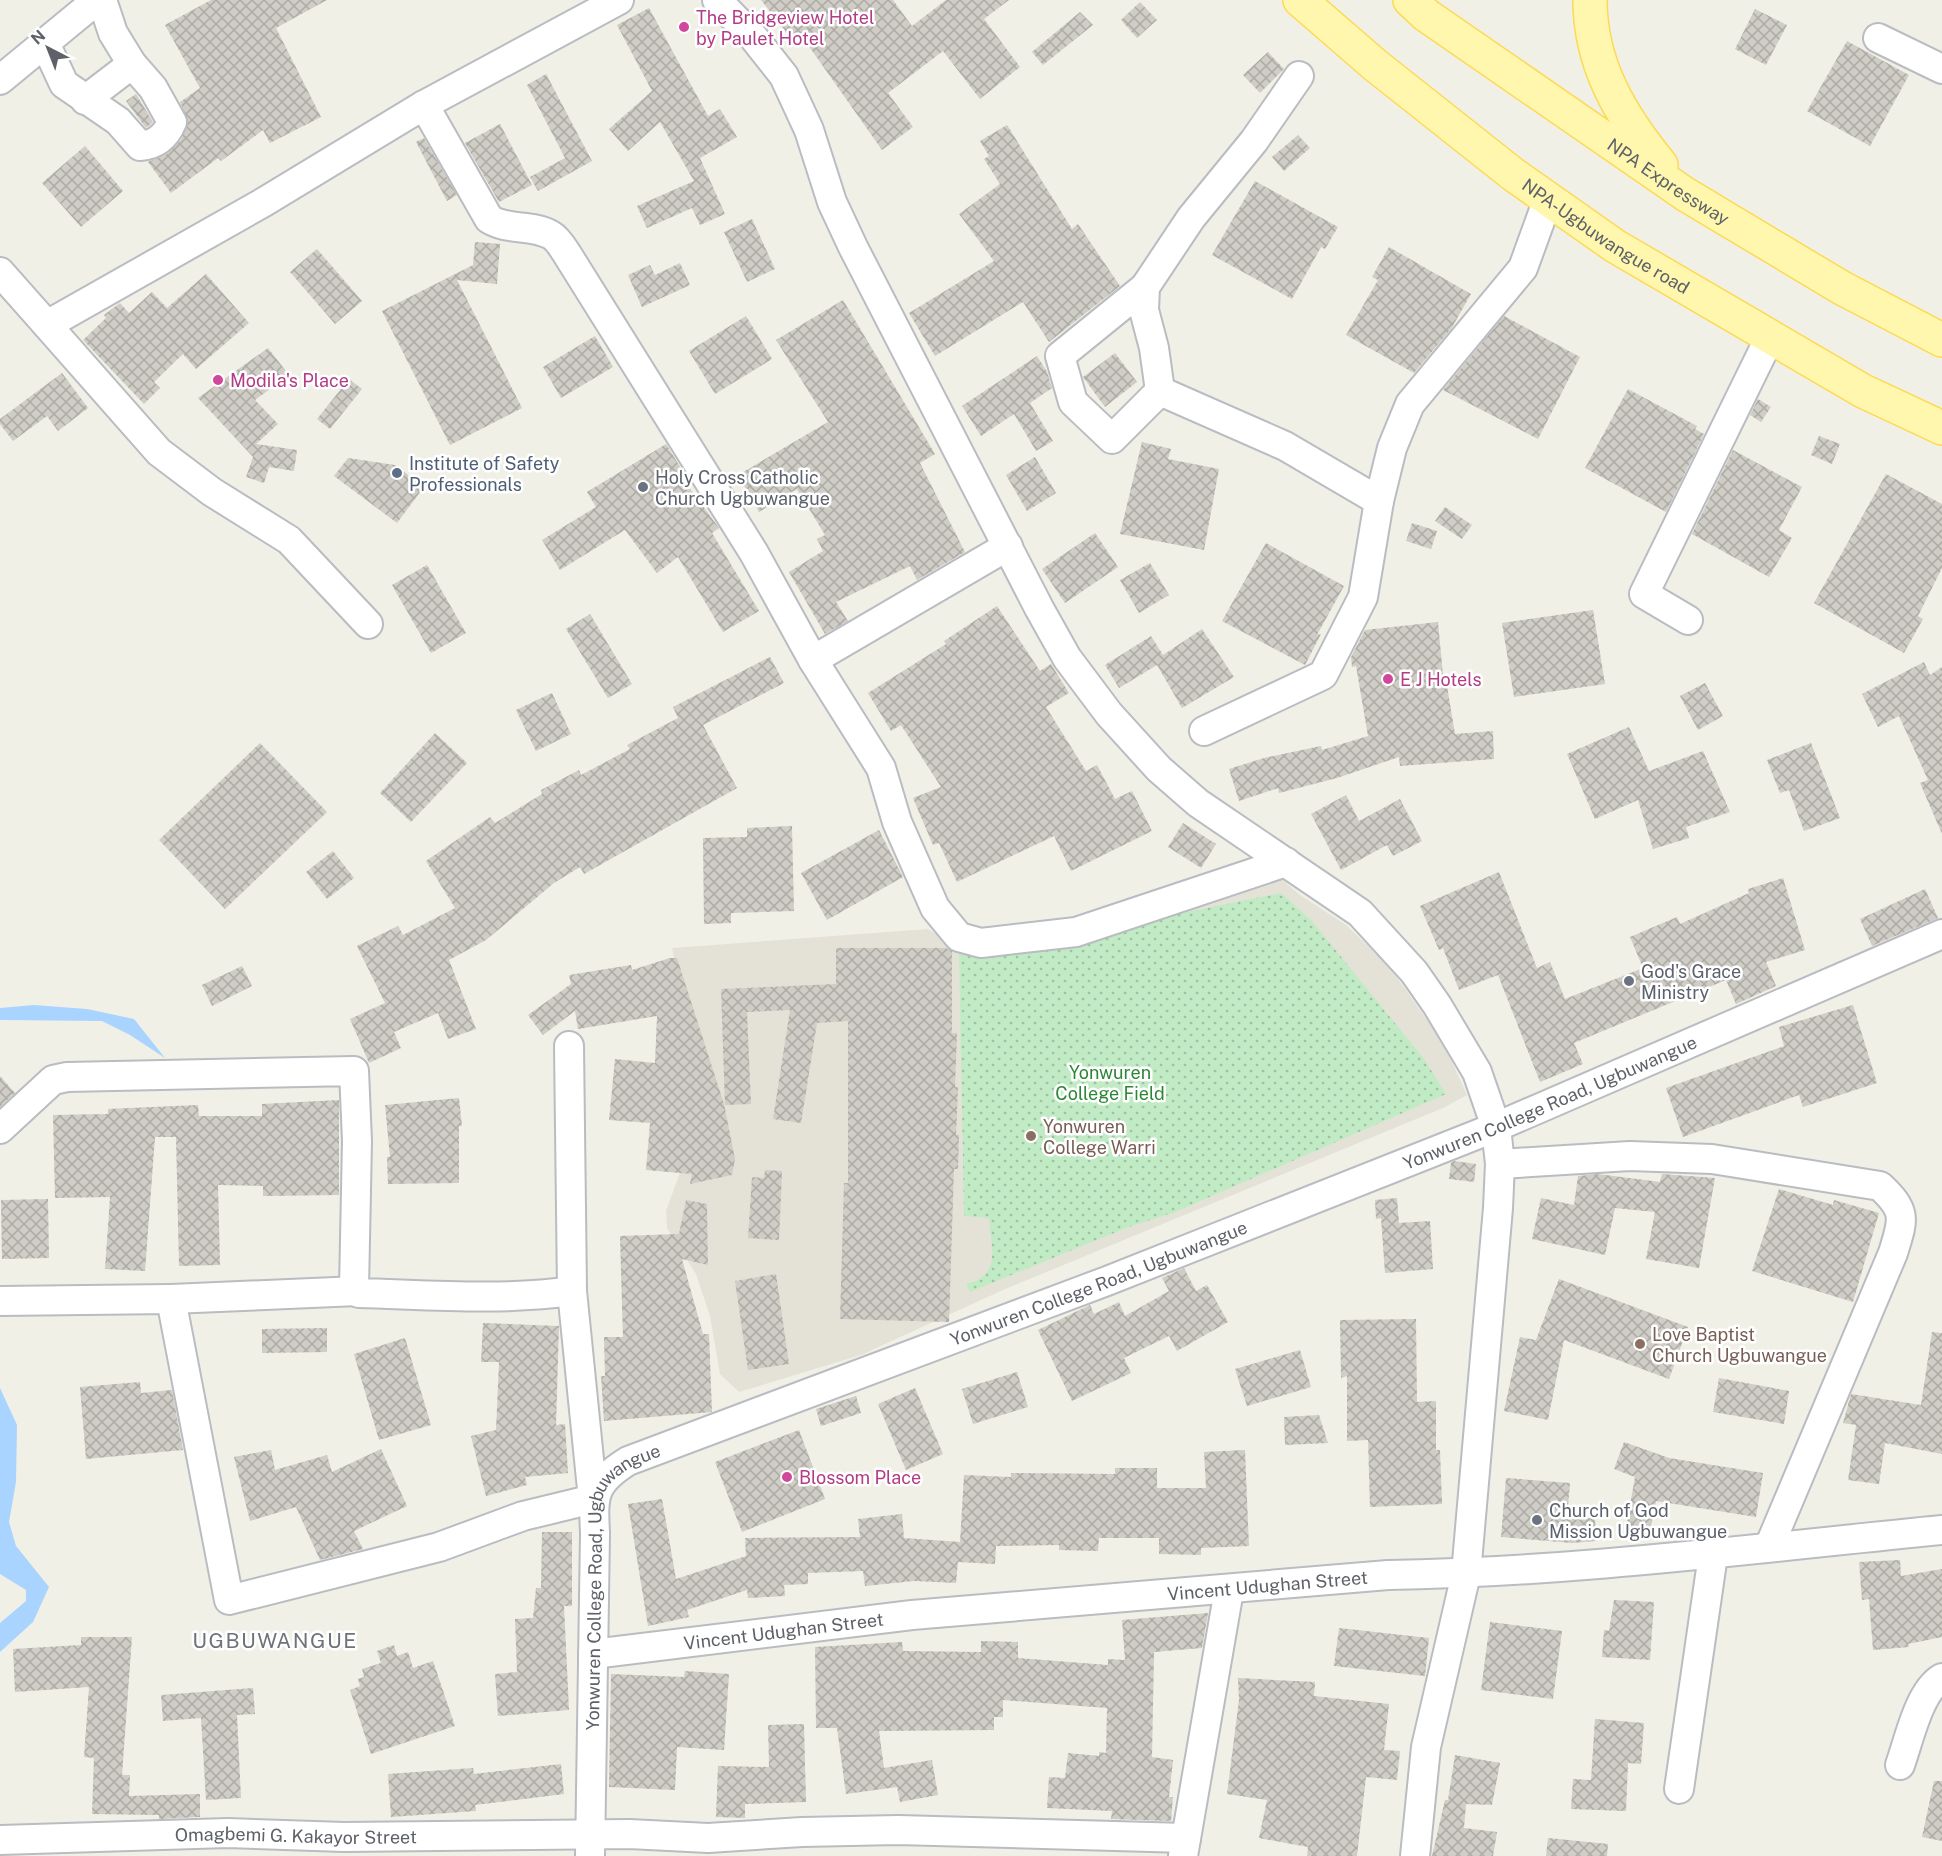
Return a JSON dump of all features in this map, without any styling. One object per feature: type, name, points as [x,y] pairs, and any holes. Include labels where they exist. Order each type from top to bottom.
[{"type":"main road","name":"NPA-Ugbuwangue road","points":[[1300,0],[1375,65],[1548,199],[1615,246],[1863,391],[1942,428]]},
{"type":"main road","name":"NPA Expressway","points":[[1410,0],[1426,15],[1685,194],[1842,288],[1942,340]]},
{"type":"main road","points":[[1590,0],[1590,20],[1603,74],[1630,127],[1685,194]]},
{"type":"street","points":[[47,325],[264,201],[424,105],[620,0]]},
{"type":"street","points":[[717,0],[754,38],[784,76],[809,130],[832,202],[853,247],[1067,658],[1109,714],[1159,769],[1198,803],[1360,913],[1414,972],[1477,1072],[1496,1127],[1500,1164],[1466,1574],[1426,1747],[1415,1856]]},
{"type":"street","points":[[0,80],[95,1],[132,64],[153,88],[172,122],[168,133],[152,145],[141,146],[118,121],[64,84],[45,43]]},
{"type":"street","points":[[1878,38],[1942,69]]},
{"type":"street","points":[[85,100],[132,64]]},
{"type":"street","points":[[1160,391],[1112,439],[1073,402],[1060,356],[1145,287],[1191,218],[1254,141],[1299,76]]},
{"type":"street","points":[[424,105],[489,219],[498,225],[538,230],[552,235],[567,254],[754,553],[813,660],[881,768],[897,822],[936,909],[959,937],[981,943],[1076,932],[1286,862]]},
{"type":"street","points":[[1204,731],[1323,675],[1364,597],[1379,501],[1392,448],[1410,404],[1523,268],[1548,199]]},
{"type":"street","points":[[0,272],[159,452],[212,492],[289,540],[368,624]]},
{"type":"street","points":[[1145,287],[1144,310],[1154,348],[1160,391]]},
{"type":"street","points":[[1688,620],[1644,594],[1770,337]]},
{"type":"street","points":[[1160,391],[1285,446],[1379,501]]},
{"type":"street","points":[[813,660],[1008,546]]},
{"type":"street","name":"Yonwuren College Road, Ugbuwangue","points":[[590,1846],[593,1499],[608,1473],[628,1461],[1107,1281],[1496,1127],[1942,934]]},
{"type":"street","points":[[171,1299],[229,1600],[439,1547],[523,1516],[593,1499],[572,1291],[569,1046]]},
{"type":"street","points":[[0,1129],[53,1080],[67,1077],[354,1071],[357,1142],[354,1288],[358,1291]]},
{"type":"street","points":[[1500,1164],[1630,1156],[1712,1159],[1880,1186],[1895,1200],[1903,1221],[1893,1253],[1768,1547]]},
{"type":"street","points":[[0,1301],[171,1299],[358,1291],[399,1295],[530,1297],[572,1291]]},
{"type":"street","name":"Vincent Udughan Street","points":[[593,1654],[912,1615],[1388,1575],[1466,1574],[1713,1555],[1768,1547],[1942,1530]]},
{"type":"street","points":[[1679,1789],[1713,1555]]},
{"type":"street","points":[[1184,1847],[1229,1590]]},
{"type":"street","points":[[1900,1765],[1924,1697],[1935,1682],[1942,1678]]},
{"type":"street","name":"Omagbemi G. Kakayor Street","points":[[0,1840],[228,1833],[590,1846],[802,1832],[909,1830],[1184,1847]]},
{"type":"shaded area","name":"Yonwuren College Warri","points":[[1280,878],[1300,895],[1346,925],[1388,965],[1443,1042],[1467,1095],[1443,1108],[1003,1290],[861,1355],[739,1392],[720,1374],[710,1316],[696,1274],[667,1228],[666,1211],[687,1153],[688,1024],[672,948],[928,929],[941,937],[996,948]]},
{"type":"green space","name":"Yonwuren College Field","points":[[1281,893],[1312,921],[1424,1059],[1446,1094],[1175,1212],[1126,1228],[970,1292],[966,1284],[985,1274],[990,1267],[992,1250],[989,1218],[964,1216],[959,953],[1103,938],[1167,916]]},
{"type":"water","points":[[34,1005],[87,1009],[134,1019],[165,1058],[130,1035],[102,1021],[0,1020],[0,1008]]},
{"type":"water","points":[[0,1388],[17,1425],[16,1482],[9,1522],[16,1546],[49,1587],[33,1622],[0,1652],[0,1623],[26,1601],[26,1590],[0,1574]]},
{"type":"building","points":[[211,0],[327,0],[276,28],[321,117],[270,143],[263,130],[221,161],[218,158],[171,193],[148,162],[165,155],[181,140],[188,122],[180,102],[200,88],[165,25]]},
{"type":"building","points":[[761,0],[893,0],[912,26],[946,0],[1009,0],[984,19],[1020,67],[980,99],[943,51],[888,93],[913,127],[882,150],[801,35],[793,41]]},
{"type":"building","points":[[1140,2],[1157,20],[1137,38],[1121,20]]},
{"type":"building","points":[[649,8],[708,116],[720,109],[737,137],[700,158],[725,214],[700,225],[692,208],[647,228],[637,206],[694,181],[660,122],[628,151],[609,129],[652,91],[617,25]]},
{"type":"building","points":[[1755,9],[1787,25],[1766,65],[1735,49]]},
{"type":"building","points":[[1080,12],[1093,25],[1043,65],[1032,52]]},
{"type":"building","points":[[1847,41],[1909,75],[1870,146],[1807,111]]},
{"type":"building","points":[[1268,52],[1284,69],[1260,93],[1243,75]]},
{"type":"building","points":[[546,74],[592,161],[538,191],[530,177],[565,158],[527,85]]},
{"type":"building","points":[[136,94],[153,122],[146,128],[126,101]]},
{"type":"building","points":[[500,124],[532,185],[499,202],[465,143]]},
{"type":"building","points":[[1007,125],[1072,229],[1078,224],[1120,286],[1049,342],[1023,302],[935,356],[909,313],[994,261],[959,214],[1000,184],[984,159],[989,156],[980,141]]},
{"type":"building","points":[[1298,135],[1310,148],[1284,171],[1272,157]]},
{"type":"building","points":[[424,138],[457,195],[447,201],[416,142]]},
{"type":"building","points":[[85,146],[123,191],[81,227],[42,183]]},
{"type":"building","points":[[1255,181],[1338,227],[1325,249],[1321,247],[1292,299],[1212,255]]},
{"type":"building","points":[[752,219],[775,269],[747,282],[724,232]]},
{"type":"building","points":[[475,242],[500,244],[497,284],[457,280],[522,408],[450,445],[382,311],[473,265]]},
{"type":"building","points":[[1389,247],[1471,294],[1451,329],[1414,373],[1346,335],[1378,280],[1372,277]]},
{"type":"building","points":[[317,249],[362,301],[335,324],[290,272]]},
{"type":"building","points":[[680,263],[690,285],[642,307],[628,275],[650,265],[655,275]]},
{"type":"building","points":[[206,274],[249,323],[196,369],[183,354],[154,382],[160,388],[144,404],[83,340],[106,318],[104,315],[120,303],[129,313],[152,292],[167,308]]},
{"type":"building","points":[[843,300],[935,454],[920,463],[965,552],[917,580],[910,566],[836,602],[848,621],[825,634],[789,572],[823,551],[817,539],[825,535],[797,489],[759,512],[738,475],[828,422],[776,340]]},
{"type":"building","points":[[746,316],[772,359],[715,394],[689,351]]},
{"type":"building","points":[[1504,316],[1580,357],[1538,439],[1443,390]]},
{"type":"building","points":[[595,336],[613,367],[561,398],[543,367]]},
{"type":"building","points":[[268,348],[289,375],[255,400],[278,424],[256,444],[297,450],[294,471],[269,467],[264,483],[246,477],[253,457],[198,398]]},
{"type":"building","points":[[1115,353],[1137,382],[1105,407],[1083,377]]},
{"type":"building","points":[[1037,356],[1047,372],[1052,388],[1030,403],[1053,441],[1036,451],[1014,414],[981,436],[962,406]]},
{"type":"building","points":[[62,373],[88,408],[58,431],[47,416],[13,441],[0,424],[0,419]]},
{"type":"building","points":[[349,379],[362,389],[330,429],[317,419]]},
{"type":"building","points":[[1628,389],[1697,426],[1695,429],[1704,434],[1666,512],[1585,468]]},
{"type":"building","points":[[1758,399],[1771,407],[1761,422],[1750,415]]},
{"type":"building","points":[[1819,436],[1840,444],[1832,464],[1811,455]]},
{"type":"building","points":[[1142,442],[1171,449],[1168,459],[1219,469],[1204,550],[1120,534]]},
{"type":"building","points":[[666,444],[689,481],[686,483],[719,528],[712,533],[759,611],[723,632],[678,557],[657,573],[625,530],[560,570],[542,540],[596,507],[587,492]]},
{"type":"building","points":[[1733,450],[1802,487],[1779,530],[1792,538],[1769,577],[1692,534]]},
{"type":"building","points":[[1035,457],[1056,493],[1027,511],[1006,475]]},
{"type":"building","points":[[348,458],[395,465],[424,487],[397,523],[334,476]]},
{"type":"building","points":[[1886,474],[1942,504],[1942,568],[1918,616],[1923,619],[1904,653],[1814,603]]},
{"type":"building","points":[[1445,507],[1472,525],[1462,539],[1435,521]]},
{"type":"building","points":[[1412,523],[1437,531],[1431,549],[1406,541]]},
{"type":"building","points":[[1095,533],[1118,567],[1065,603],[1042,569]]},
{"type":"building","points":[[1266,543],[1344,586],[1317,635],[1321,634],[1305,665],[1222,621]]},
{"type":"building","points":[[1150,563],[1169,595],[1139,613],[1120,580]]},
{"type":"building","points":[[427,565],[466,633],[431,653],[392,585]]},
{"type":"building","points":[[997,606],[1040,671],[1051,664],[1069,693],[1046,707],[1086,771],[1097,765],[1115,799],[1132,791],[1152,831],[1071,871],[1054,836],[957,882],[939,843],[933,845],[913,798],[941,787],[901,725],[891,731],[868,693],[946,644],[944,641]]},
{"type":"building","points":[[1593,610],[1605,684],[1514,697],[1502,623]]},
{"type":"building","points":[[590,614],[632,684],[608,698],[566,629]]},
{"type":"building","points":[[1438,622],[1443,675],[1445,674],[1455,734],[1493,731],[1494,759],[1400,766],[1399,757],[1337,778],[1279,793],[1278,788],[1239,801],[1229,769],[1264,758],[1321,746],[1322,750],[1368,736],[1356,666],[1352,667],[1351,657],[1365,630]]},
{"type":"building","points":[[1202,629],[1234,677],[1182,708],[1157,665],[1119,688],[1105,665],[1151,636],[1163,655]]},
{"type":"building","points":[[770,657],[784,683],[703,725],[737,788],[584,874],[580,867],[554,883],[486,940],[449,960],[476,1029],[448,1039],[438,1013],[394,1032],[401,1048],[369,1063],[350,1019],[385,1003],[357,946],[398,926],[403,935],[455,908],[426,861],[490,817],[495,823],[542,794],[541,790],[579,770],[581,775],[630,749],[627,745],[678,718],[673,707]]},
{"type":"building","points":[[1924,662],[1930,675],[1942,667],[1942,834],[1920,783],[1928,780],[1899,716],[1878,727],[1862,694]]},
{"type":"building","points":[[1705,683],[1723,716],[1698,730],[1680,696]]},
{"type":"building","points":[[552,693],[571,734],[536,751],[516,710]]},
{"type":"building","points":[[1629,727],[1649,771],[1703,751],[1730,812],[1686,827],[1689,838],[1653,849],[1638,800],[1595,819],[1567,754]]},
{"type":"building","points":[[435,733],[467,763],[411,822],[380,793]]},
{"type":"building","points":[[260,743],[327,812],[225,909],[159,840]]},
{"type":"building","points":[[1811,743],[1840,818],[1804,831],[1789,790],[1780,793],[1767,760]]},
{"type":"building","points":[[1346,795],[1359,821],[1400,799],[1422,841],[1393,856],[1387,845],[1341,870],[1311,814]]},
{"type":"building","points":[[1183,823],[1216,844],[1201,868],[1168,847]]},
{"type":"building","points":[[792,826],[794,911],[731,913],[731,923],[704,924],[703,838],[747,837],[747,828]]},
{"type":"building","points":[[879,830],[903,877],[827,920],[801,873]]},
{"type":"building","points":[[333,851],[354,878],[327,899],[306,872]]},
{"type":"building","points":[[1499,872],[1537,968],[1550,962],[1565,999],[1643,968],[1630,937],[1677,917],[1680,924],[1749,893],[1748,889],[1783,878],[1805,950],[1766,962],[1776,986],[1736,1004],[1726,980],[1574,1043],[1583,1064],[1540,1082],[1498,975],[1459,990],[1443,948],[1439,950],[1420,906]]},
{"type":"building","points":[[1925,889],[1938,918],[1872,946],[1860,919]]},
{"type":"building","points":[[836,948],[946,948],[952,951],[952,1033],[957,1033],[955,1087],[958,1087],[956,1135],[959,1135],[958,1169],[954,1169],[949,1322],[840,1319],[844,1183],[848,1183],[848,1021],[817,1023],[801,1123],[773,1119],[790,1010],[747,1012],[751,1104],[725,1105],[721,989],[836,984]]},
{"type":"building","points":[[670,958],[677,958],[724,1104],[735,1159],[732,1175],[690,1184],[692,1174],[646,1170],[650,1123],[609,1120],[615,1059],[655,1063],[657,1016],[578,1029],[575,1011],[543,1035],[528,1015],[571,984],[569,975],[631,965],[632,970]]},
{"type":"building","points":[[242,966],[252,986],[212,1006],[202,985]]},
{"type":"building","points":[[1853,1005],[1877,1083],[1803,1107],[1799,1095],[1683,1137],[1666,1088],[1784,1046],[1779,1027]]},
{"type":"building","points":[[0,1076],[15,1093],[0,1107]]},
{"type":"building","points":[[459,1098],[462,1126],[459,1126],[459,1183],[388,1184],[387,1157],[390,1157],[385,1105]]},
{"type":"building","points":[[339,1100],[339,1195],[263,1196],[263,1186],[218,1185],[220,1265],[179,1266],[176,1137],[155,1137],[145,1271],[105,1269],[110,1197],[55,1198],[53,1115],[108,1114],[108,1109],[198,1105],[199,1116],[262,1116],[262,1104]]},
{"type":"building","points":[[1454,1161],[1476,1164],[1474,1182],[1449,1179],[1451,1163]]},
{"type":"building","points":[[765,1170],[782,1171],[779,1240],[748,1238],[752,1177],[764,1178]]},
{"type":"building","points":[[1598,1174],[1660,1182],[1662,1174],[1715,1178],[1699,1268],[1646,1259],[1655,1212],[1615,1208],[1605,1255],[1532,1239],[1541,1198],[1574,1205],[1578,1176]]},
{"type":"building","points":[[1779,1189],[1833,1205],[1834,1200],[1879,1213],[1853,1302],[1752,1271]]},
{"type":"building","points":[[1397,1198],[1399,1223],[1430,1221],[1433,1269],[1385,1273],[1381,1218],[1376,1219],[1375,1200]]},
{"type":"building","points":[[48,1199],[49,1258],[2,1259],[1,1200]]},
{"type":"building","points":[[686,1200],[707,1204],[708,1265],[682,1259],[703,1334],[709,1334],[712,1412],[604,1421],[601,1376],[605,1376],[604,1337],[623,1337],[620,1236],[679,1234]]},
{"type":"building","points":[[1184,1268],[1196,1291],[1207,1285],[1228,1322],[1177,1351],[1169,1336],[1124,1358],[1131,1373],[1072,1401],[1038,1330],[1090,1305],[1094,1314],[1119,1302],[1125,1316],[1169,1291],[1162,1278]]},
{"type":"building","points":[[776,1274],[789,1364],[748,1370],[735,1281]]},
{"type":"building","points":[[1559,1279],[1688,1327],[1669,1379],[1564,1340],[1548,1420],[1504,1411],[1520,1337],[1536,1340]]},
{"type":"building","points":[[1416,1319],[1417,1402],[1436,1401],[1436,1450],[1440,1450],[1442,1504],[1370,1507],[1368,1440],[1347,1441],[1347,1376],[1341,1378],[1340,1320]]},
{"type":"building","points":[[483,1323],[559,1326],[556,1425],[565,1424],[568,1473],[525,1477],[527,1485],[486,1496],[471,1436],[496,1430],[499,1362],[481,1362]]},
{"type":"building","points":[[327,1328],[327,1352],[262,1353],[262,1329]]},
{"type":"building","points":[[1932,1332],[1942,1333],[1942,1454],[1885,1443],[1879,1484],[1848,1480],[1856,1425],[1843,1423],[1851,1394],[1921,1405]]},
{"type":"building","points":[[405,1338],[431,1425],[379,1440],[354,1354]]},
{"type":"building","points":[[1300,1350],[1311,1387],[1247,1406],[1235,1369]]},
{"type":"building","points":[[1017,1372],[1028,1407],[973,1424],[962,1389]]},
{"type":"building","points":[[1719,1378],[1789,1391],[1784,1424],[1713,1412]]},
{"type":"building","points":[[140,1382],[141,1393],[172,1390],[183,1450],[86,1459],[80,1387]]},
{"type":"building","points":[[915,1388],[943,1454],[906,1470],[878,1404]]},
{"type":"building","points":[[856,1396],[861,1413],[821,1426],[816,1409]]},
{"type":"building","points":[[1319,1415],[1328,1443],[1285,1445],[1284,1417]]},
{"type":"building","points":[[799,1430],[825,1499],[742,1532],[715,1462]]},
{"type":"building","points":[[1624,1442],[1669,1458],[1763,1473],[1756,1517],[1656,1501],[1649,1537],[1625,1533],[1635,1477],[1614,1469]]},
{"type":"building","points":[[381,1449],[407,1506],[354,1531],[363,1549],[320,1560],[296,1507],[250,1521],[234,1457],[271,1450],[275,1470],[327,1455],[332,1472]]},
{"type":"building","points":[[1245,1450],[1249,1546],[1201,1548],[1201,1555],[1159,1554],[1159,1538],[1099,1538],[1098,1551],[1059,1550],[1059,1545],[996,1546],[995,1564],[958,1562],[956,1583],[914,1581],[865,1586],[863,1571],[808,1573],[808,1584],[784,1585],[785,1596],[748,1598],[747,1590],[687,1610],[689,1617],[648,1626],[628,1504],[662,1499],[676,1579],[746,1556],[745,1538],[860,1537],[858,1519],[902,1514],[904,1538],[960,1542],[964,1475],[1011,1477],[1011,1473],[1115,1474],[1115,1468],[1157,1468],[1157,1488],[1206,1488],[1204,1452]]},
{"type":"building","points":[[1506,1478],[1570,1483],[1567,1519],[1595,1518],[1596,1541],[1572,1543],[1501,1537]]},
{"type":"building","points":[[542,1532],[572,1532],[572,1606],[564,1606],[569,1710],[498,1716],[495,1674],[517,1672],[515,1619],[533,1618],[536,1588],[541,1588]]},
{"type":"building","points":[[1900,1560],[1901,1576],[1942,1569],[1942,1637],[1908,1644],[1909,1647],[1873,1650],[1869,1599],[1862,1600],[1859,1562]]},
{"type":"building","points":[[1614,1600],[1654,1602],[1650,1660],[1602,1657],[1604,1630],[1609,1631]]},
{"type":"building","points":[[1208,1613],[1202,1648],[1154,1652],[1152,1757],[1173,1760],[1169,1797],[1173,1797],[1171,1821],[1111,1819],[1112,1811],[1047,1808],[1049,1777],[1065,1778],[1068,1753],[1099,1756],[1099,1752],[1106,1753],[1107,1708],[1003,1700],[1003,1717],[994,1717],[994,1730],[879,1731],[884,1768],[932,1760],[938,1795],[900,1802],[897,1787],[846,1794],[837,1728],[816,1728],[815,1647],[902,1642],[903,1651],[981,1652],[981,1641],[1018,1642],[1018,1658],[1108,1665],[1108,1659],[1125,1660],[1122,1620]]},
{"type":"building","points":[[1490,1622],[1562,1631],[1553,1699],[1481,1690]]},
{"type":"building","points":[[1339,1628],[1429,1638],[1425,1676],[1334,1666]]},
{"type":"building","points":[[81,1637],[132,1637],[122,1775],[130,1775],[129,1796],[200,1794],[200,1817],[159,1819],[159,1815],[92,1814],[94,1758],[84,1757],[89,1687],[15,1692],[13,1649],[81,1645]]},
{"type":"building","points":[[394,1645],[397,1656],[408,1652],[413,1668],[433,1661],[455,1726],[371,1754],[350,1690],[360,1686],[358,1679],[364,1677],[362,1669],[381,1663],[377,1651]]},
{"type":"building","points":[[685,1671],[729,1674],[724,1750],[677,1747],[675,1790],[609,1787],[611,1674],[684,1677]]},
{"type":"building","points":[[1238,1678],[1315,1682],[1314,1696],[1389,1704],[1384,1750],[1400,1751],[1397,1780],[1366,1777],[1357,1856],[1307,1856],[1308,1847],[1259,1838],[1267,1800],[1227,1794],[1239,1700]]},
{"type":"building","points":[[253,1688],[255,1714],[237,1715],[241,1798],[206,1800],[201,1718],[163,1721],[161,1695]]},
{"type":"building","points":[[1595,1719],[1644,1723],[1641,1764],[1628,1763],[1626,1811],[1571,1809],[1573,1779],[1591,1780]]},
{"type":"building","points":[[804,1724],[806,1802],[745,1804],[745,1818],[716,1817],[718,1766],[769,1767],[768,1725]]},
{"type":"building","points":[[1455,1755],[1500,1763],[1492,1805],[1466,1804],[1464,1828],[1497,1832],[1493,1856],[1432,1856],[1445,1800],[1448,1800]]},
{"type":"building","points":[[561,1764],[564,1794],[475,1805],[476,1811],[391,1817],[388,1774],[473,1768],[474,1774]]},
{"type":"building","points":[[1934,1781],[1942,1781],[1942,1841],[1922,1837]]},
{"type":"building","points":[[1548,1838],[1608,1844],[1607,1856],[1546,1856]]},
{"type":"place","name":"The Bridgeview Hotel by Paulet Hotel","points":[[684,27]]},
{"type":"place","name":"Modila's Place","points":[[218,380]]},
{"type":"place","name":"Institute of Safety Professionals","points":[[397,473]]},
{"type":"place","name":"Holy Cross Catholic Church Ugbuwangue","points":[[643,487]]},
{"type":"place","name":"E J Hotels","points":[[1388,679]]},
{"type":"place","name":"God's Grace Ministry","points":[[1629,981]]},
{"type":"place","name":"Yonwuren College Warri","points":[[1031,1136]]},
{"type":"place","name":"Love Baptist Church Ugbuwangue","points":[[1640,1344]]},
{"type":"place","name":"Blossom Place","points":[[787,1477]]},
{"type":"place","name":"Church of God Mission Ugbuwangue","points":[[1537,1520]]},
{"type":"district","name":"UGBUWANGUE","points":[[275,1640]]}]
